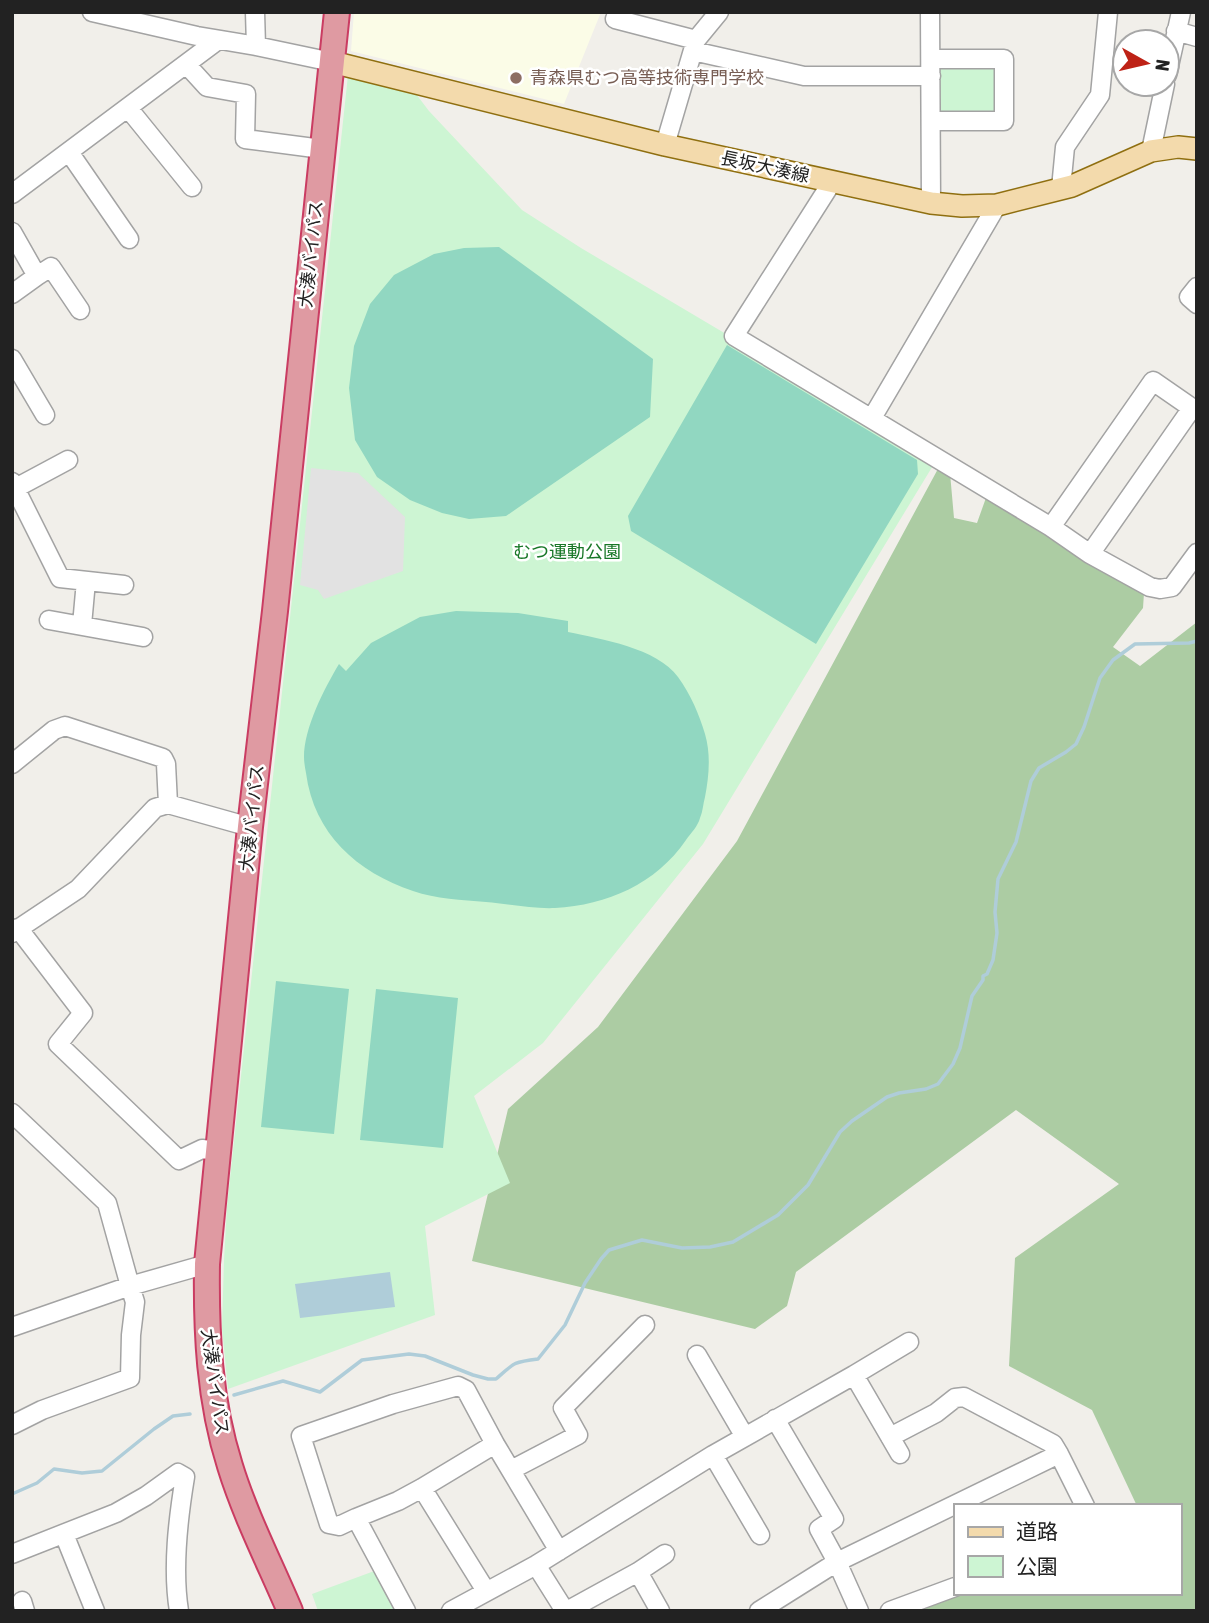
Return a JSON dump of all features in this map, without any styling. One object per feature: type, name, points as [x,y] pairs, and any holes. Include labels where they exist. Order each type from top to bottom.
[{"type":"highway","name":"大湊バイパス","points":[[290,1611],[230,1467],[216,1413],[209,1362],[207,1264],[250,827],[337,12]]},
{"type":"main road","name":"長坂大湊線","points":[[332,62],[665,145],[931,203],[997,205],[1072,186],[1151,151],[1178,147],[1197,149]]},
{"type":"street","points":[[92,12],[332,62]]},
{"type":"street","points":[[255,12],[256,46]]},
{"type":"street","points":[[665,145],[694,45],[719,12]]},
{"type":"street","points":[[930,12],[931,203]]},
{"type":"street","points":[[1061,188],[1065,148],[1100,95],[1108,12]]},
{"type":"street","points":[[615,19],[804,76],[931,68],[1004,58],[1004,121],[931,121]]},
{"type":"street","points":[[12,194],[218,40]]},
{"type":"street","points":[[186,64],[207,87],[246,94],[245,139],[322,149]]},
{"type":"street","points":[[1151,151],[1162,98]]},
{"type":"street","points":[[128,108],[192,187]]},
{"type":"street","points":[[69,152],[129,239]]},
{"type":"street","points":[[832,182],[734,336],[1051,527],[1090,554],[1150,587],[1172,587],[1197,553]]},
{"type":"street","points":[[872,418],[997,205]]},
{"type":"street","points":[[12,232],[37,276]]},
{"type":"street","points":[[12,294],[51,267],[80,310]]},
{"type":"street","points":[[1197,287],[1189,297],[1197,303]]},
{"type":"street","points":[[12,359],[44,415]]},
{"type":"street","points":[[1051,527],[1153,381],[1172,394],[1192,408],[1090,554]]},
{"type":"street","points":[[68,460],[13,487],[60,578],[124,585]]},
{"type":"street","points":[[82,625],[86,581]]},
{"type":"street","points":[[48,620],[144,637]]},
{"type":"street","points":[[12,764],[54,730],[65,726],[163,758],[166,764],[168,804]]},
{"type":"street","points":[[218,1151],[202,1149],[179,1160],[58,1044],[83,1013],[15,930],[78,889],[155,808],[168,804],[250,827]]},
{"type":"street","points":[[12,1113],[107,1203],[135,1302],[130,1378],[42,1410],[12,1425]]},
{"type":"street","points":[[12,1327],[130,1286],[207,1264]]},
{"type":"street","points":[[511,1470],[578,1435],[563,1408],[645,1325]]},
{"type":"street","points":[[451,1611],[536,1565],[713,1455],[909,1342]]},
{"type":"street","points":[[697,1355],[745,1437]]},
{"type":"street","points":[[854,1375],[900,1454]]},
{"type":"street","points":[[495,1444],[398,1501],[339,1525],[330,1524],[301,1436],[393,1404],[458,1386],[467,1390],[495,1444],[559,1551]]},
{"type":"street","points":[[890,1437],[936,1413],[955,1398],[964,1397],[1053,1444],[1085,1504]]},
{"type":"street","points":[[775,1419],[834,1519],[819,1529],[859,1611]]},
{"type":"street","points":[[957,1504],[1059,1454]]},
{"type":"street","points":[[713,1455],[760,1535]]},
{"type":"street","points":[[12,1554],[116,1513],[178,1473],[185,1477],[176,1561],[179,1611]]},
{"type":"street","points":[[422,1488],[486,1591]]},
{"type":"street","points":[[759,1611],[837,1563],[954,1506]]},
{"type":"street","points":[[356,1518],[406,1611]]},
{"type":"street","points":[[64,1534],[95,1611]]},
{"type":"street","points":[[536,1565],[566,1611],[638,1572],[665,1554]]},
{"type":"street","points":[[638,1572],[660,1611]]},
{"type":"street","points":[[890,1611],[954,1587]]},
{"type":"shaded area","name":"青森県むつ高等技術専門学校","points":[[354,12],[601,12],[564,104],[351,51]]},
{"type":"shaded area","points":[[311,468],[358,473],[405,517],[403,571],[324,599],[318,590],[300,585]]},
{"type":"green space","points":[[993,66],[997,69],[998,107],[994,115],[938,113],[938,69]]},
{"type":"green space","name":"むつ運動公園","points":[[348,75],[413,90],[429,111],[522,210],[581,248],[937,459],[703,844],[543,1043],[474,1096],[510,1183],[425,1226],[435,1315],[228,1389],[222,1328],[227,1207]]},
{"type":"green space","points":[[499,247],[653,359],[650,417],[506,516],[469,519],[442,513],[410,500],[377,477],[355,440],[349,388],[354,346],[370,304],[394,275],[434,254],[464,248]]},
{"type":"green space","points":[[727,345],[917,460],[918,474],[816,644],[631,531],[628,516]]},
{"type":"green space","points":[[939,467],[950,473],[954,518],[977,523],[987,495],[1144,593],[1143,608],[1113,647],[1140,666],[1197,622],[1197,1611],[917,1611],[954,1593],[1181,1595],[1181,1504],[1136,1504],[1092,1410],[1009,1366],[1015,1258],[1119,1184],[1016,1110],[796,1272],[787,1306],[755,1329],[472,1261],[508,1109],[598,1027],[737,841]]},
{"type":"green space","points":[[456,611],[518,613],[568,621],[568,632],[643,652],[669,667],[678,677],[694,705],[705,734],[709,757],[708,774],[702,813],[696,827],[660,869],[645,880],[611,897],[574,906],[530,907],[440,897],[413,891],[374,873],[342,848],[329,832],[311,795],[304,757],[311,721],[333,674],[339,664],[346,671],[371,643],[420,617]]},
{"type":"green space","points":[[276,981],[349,989],[334,1134],[261,1127]]},
{"type":"green space","points":[[376,989],[458,998],[443,1148],[360,1140]]},
{"type":"green space","points":[[377,1570],[393,1611],[318,1611],[312,1594]]},
{"type":"water","points":[[390,1272],[395,1307],[300,1318],[295,1284]]},
{"type":"waterway","points":[[234,1395],[283,1381],[320,1392],[362,1360],[409,1354],[425,1356],[473,1375],[496,1379],[514,1364],[538,1359],[565,1325],[585,1283],[609,1250],[642,1240],[682,1248],[710,1247],[733,1242],[778,1215],[808,1185],[840,1132],[852,1121],[887,1097],[938,1084],[953,1064],[960,1048],[972,996],[993,960],[997,933],[995,912],[998,879],[1016,842],[1031,781],[1039,768],[1076,744],[1100,678],[1113,660],[1135,644],[1197,641]]},
{"type":"waterway","points":[[12,1494],[37,1483],[54,1469],[82,1473],[102,1471],[173,1416],[190,1414]]},
{"type":"place","name":"青森県むつ高等技術専門学校","points":[[516,78]]}]
